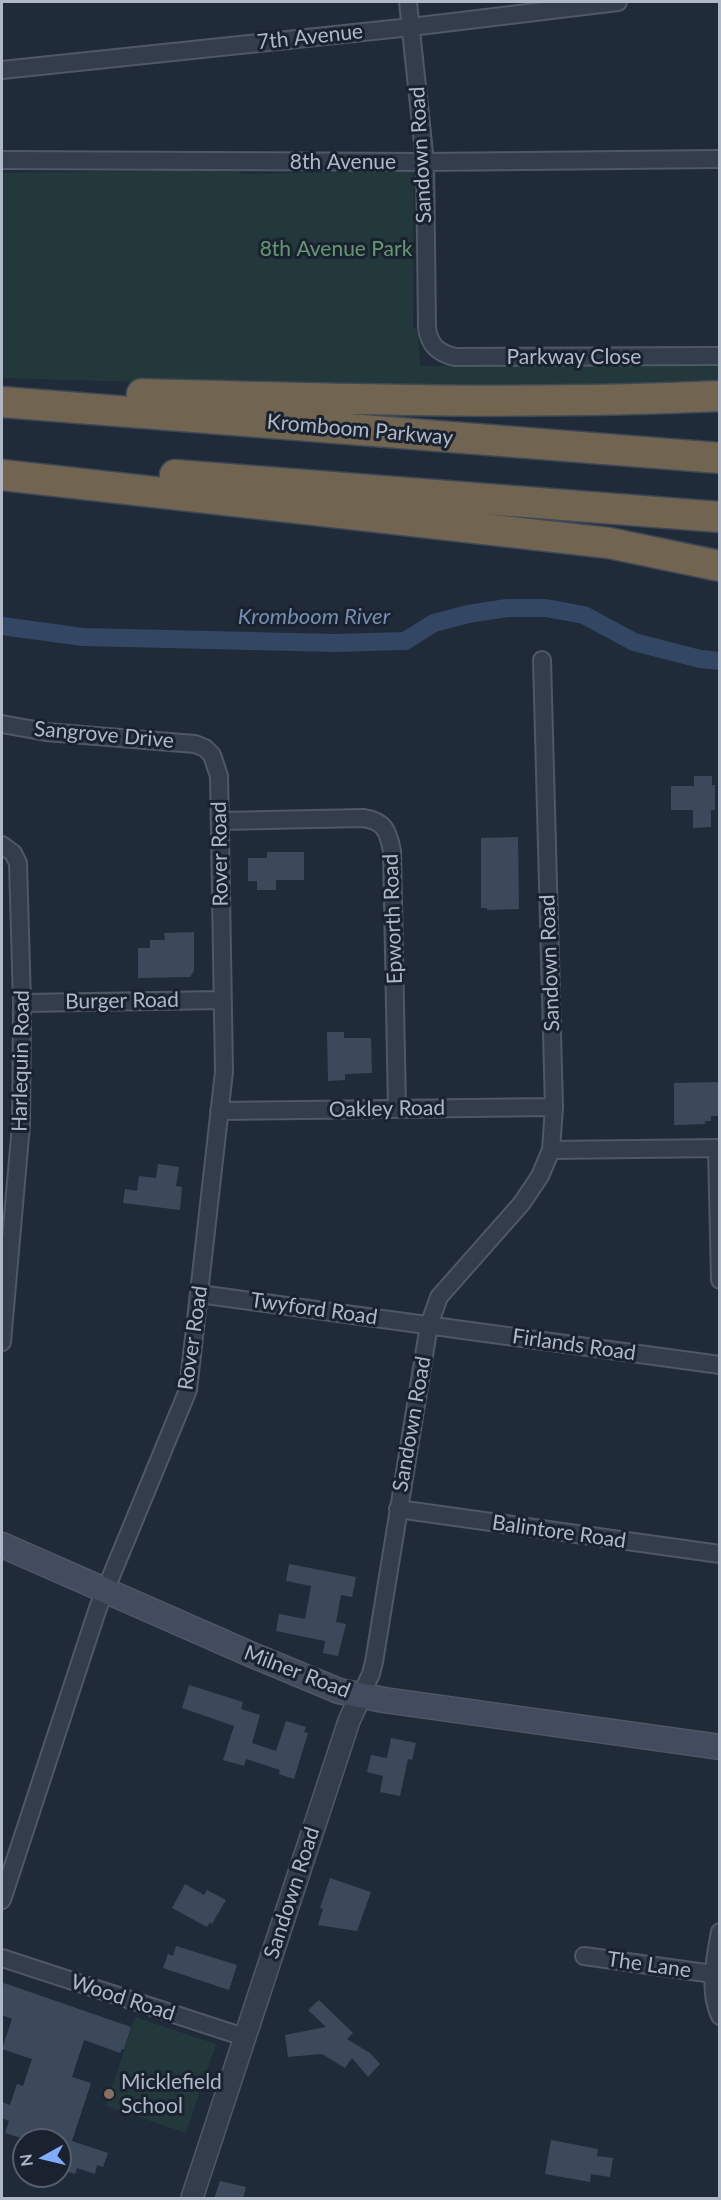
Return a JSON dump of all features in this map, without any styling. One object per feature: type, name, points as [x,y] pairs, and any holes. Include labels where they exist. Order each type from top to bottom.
[{"type":"highway","points":[[2,390],[399,401],[557,401],[720,396]]},
{"type":"highway","name":"Kromboom Parkway","points":[[2,402],[720,458]]},
{"type":"highway","points":[[2,461],[720,517]]},
{"type":"highway","points":[[2,476],[609,543],[720,566]]},
{"type":"main road","name":"Milner Road","points":[[2,1545],[260,1659],[339,1691],[360,1697],[720,1747]]},
{"type":"street","name":"Sandown Road","points":[[408,2],[425,162],[427,327],[432,345]]},
{"type":"street","name":"7th Avenue","points":[[2,70],[411,27],[618,2]]},
{"type":"street","name":"8th Avenue","points":[[2,160],[425,162],[720,159]]},
{"type":"street","name":"Parkway Close","points":[[432,345],[442,354],[463,357],[720,356]]},
{"type":"street","name":"Sandown Road","points":[[192,2199],[349,1721],[371,1674],[429,1325],[439,1296],[527,1196],[540,1176],[551,1150],[554,1107],[542,660]]},
{"type":"street","name":"Sangrove Drive","points":[[2,724],[46,732],[183,742],[205,748]]},
{"type":"street","name":"Rover Road","points":[[2,1900],[106,1590],[188,1390],[224,1072],[219,776],[212,755],[205,748]]},
{"type":"street","name":"Epworth Road","points":[[220,821],[363,818],[375,819],[384,826],[390,837],[392,850],[397,1108]]},
{"type":"street","name":"Harlequin Road","points":[[2,1342],[6,1242],[21,1125],[20,879],[18,863],[7,849]]},
{"type":"street","name":"Burger Road","points":[[22,1003],[222,1000]]},
{"type":"street","name":"Oakley Road","points":[[219,1111],[554,1107]]},
{"type":"street","points":[[551,1150],[718,1148],[720,1280]]},
{"type":"street","name":"Twyford Road","points":[[199,1294],[429,1325]]},
{"type":"street","name":"Firlands Road","points":[[429,1325],[720,1365]]},
{"type":"street","name":"Balintore Road","points":[[398,1509],[720,1554]]},
{"type":"street","points":[[720,1932],[713,1974],[715,1999],[720,2016]]},
{"type":"street","name":"The Lane","points":[[584,1956],[713,1974]]},
{"type":"street","name":"Wood Road","points":[[2,1958],[244,2037]]},
{"type":"green space","name":"8th Avenue Park","points":[[240,169],[241,174],[414,171],[413,328],[418,329],[420,366],[720,363],[719,383],[448,391],[2,378],[2,173]]},
{"type":"green space","points":[[135,2017],[216,2044],[186,2133],[106,2106]]},
{"type":"building","points":[[694,776],[712,776],[712,785],[715,785],[715,810],[711,810],[711,827],[693,828],[693,810],[671,810],[671,786],[694,786]]},
{"type":"building","points":[[518,837],[519,909],[487,910],[487,908],[481,908],[481,838]]},
{"type":"building","points":[[267,852],[304,852],[304,880],[276,880],[276,890],[257,890],[257,881],[248,881],[248,858],[267,858]]},
{"type":"building","points":[[194,932],[194,971],[190,977],[138,978],[138,948],[150,948],[150,940],[165,940],[164,933]]},
{"type":"building","points":[[327,1032],[344,1032],[344,1038],[371,1038],[372,1073],[345,1074],[345,1080],[328,1081]]},
{"type":"building","points":[[719,1082],[720,1116],[711,1116],[711,1121],[705,1121],[705,1124],[674,1125],[674,1083]]},
{"type":"building","points":[[158,1164],[179,1167],[176,1186],[182,1187],[180,1210],[123,1203],[125,1189],[137,1191],[139,1176],[156,1178]]},
{"type":"building","points":[[289,1564],[356,1577],[352,1597],[341,1595],[336,1622],[346,1624],[338,1656],[323,1653],[325,1641],[276,1631],[279,1614],[305,1619],[311,1586],[286,1581]]},
{"type":"building","points":[[189,1685],[243,1702],[241,1709],[260,1715],[252,1743],[276,1751],[286,1721],[306,1727],[304,1732],[308,1733],[294,1779],[279,1774],[280,1770],[246,1759],[244,1766],[223,1760],[234,1726],[182,1708]]},
{"type":"building","points":[[391,1738],[416,1743],[412,1760],[408,1759],[400,1796],[380,1792],[383,1776],[367,1772],[371,1755],[387,1758]]},
{"type":"building","points":[[330,1878],[371,1892],[357,1931],[318,1925],[323,1909],[320,1908]]},
{"type":"building","points":[[185,1884],[204,1895],[207,1890],[226,1900],[212,1924],[210,1922],[207,1927],[172,1908]]},
{"type":"building","points":[[176,1946],[237,1965],[229,1990],[163,1968],[168,1954],[173,1956]]},
{"type":"building","points":[[4,1983],[131,2027],[124,2049],[120,2053],[84,2040],[72,2077],[91,2083],[72,2141],[72,2128],[12,2128],[12,2135],[5,2133],[9,2121],[2,2118],[2,2102],[10,2105],[17,2084],[23,2086],[32,2059],[2,2049],[12,2019],[2,2015]]},
{"type":"building","points":[[319,2000],[353,2033],[347,2039],[370,2053],[380,2064],[368,2077],[352,2058],[345,2068],[322,2054],[288,2057],[285,2035],[326,2027],[308,2010]]},
{"type":"building","points":[[551,2140],[598,2149],[597,2156],[613,2158],[610,2177],[591,2174],[590,2182],[545,2174]]},
{"type":"building","points":[[72,2141],[108,2153],[103,2167],[97,2165],[95,2174],[77,2168],[75,2174],[72,2173]]},
{"type":"building","points":[[220,2181],[246,2187],[243,2199],[214,2199]]},
{"type":"waterway","name":"Kromboom River","points":[[2,626],[83,637],[335,643],[405,641],[434,623],[468,614],[507,608],[546,608],[584,615],[634,642],[700,659],[720,661]]},
{"type":"place","name":"Micklefield School","points":[[109,2094]]}]
